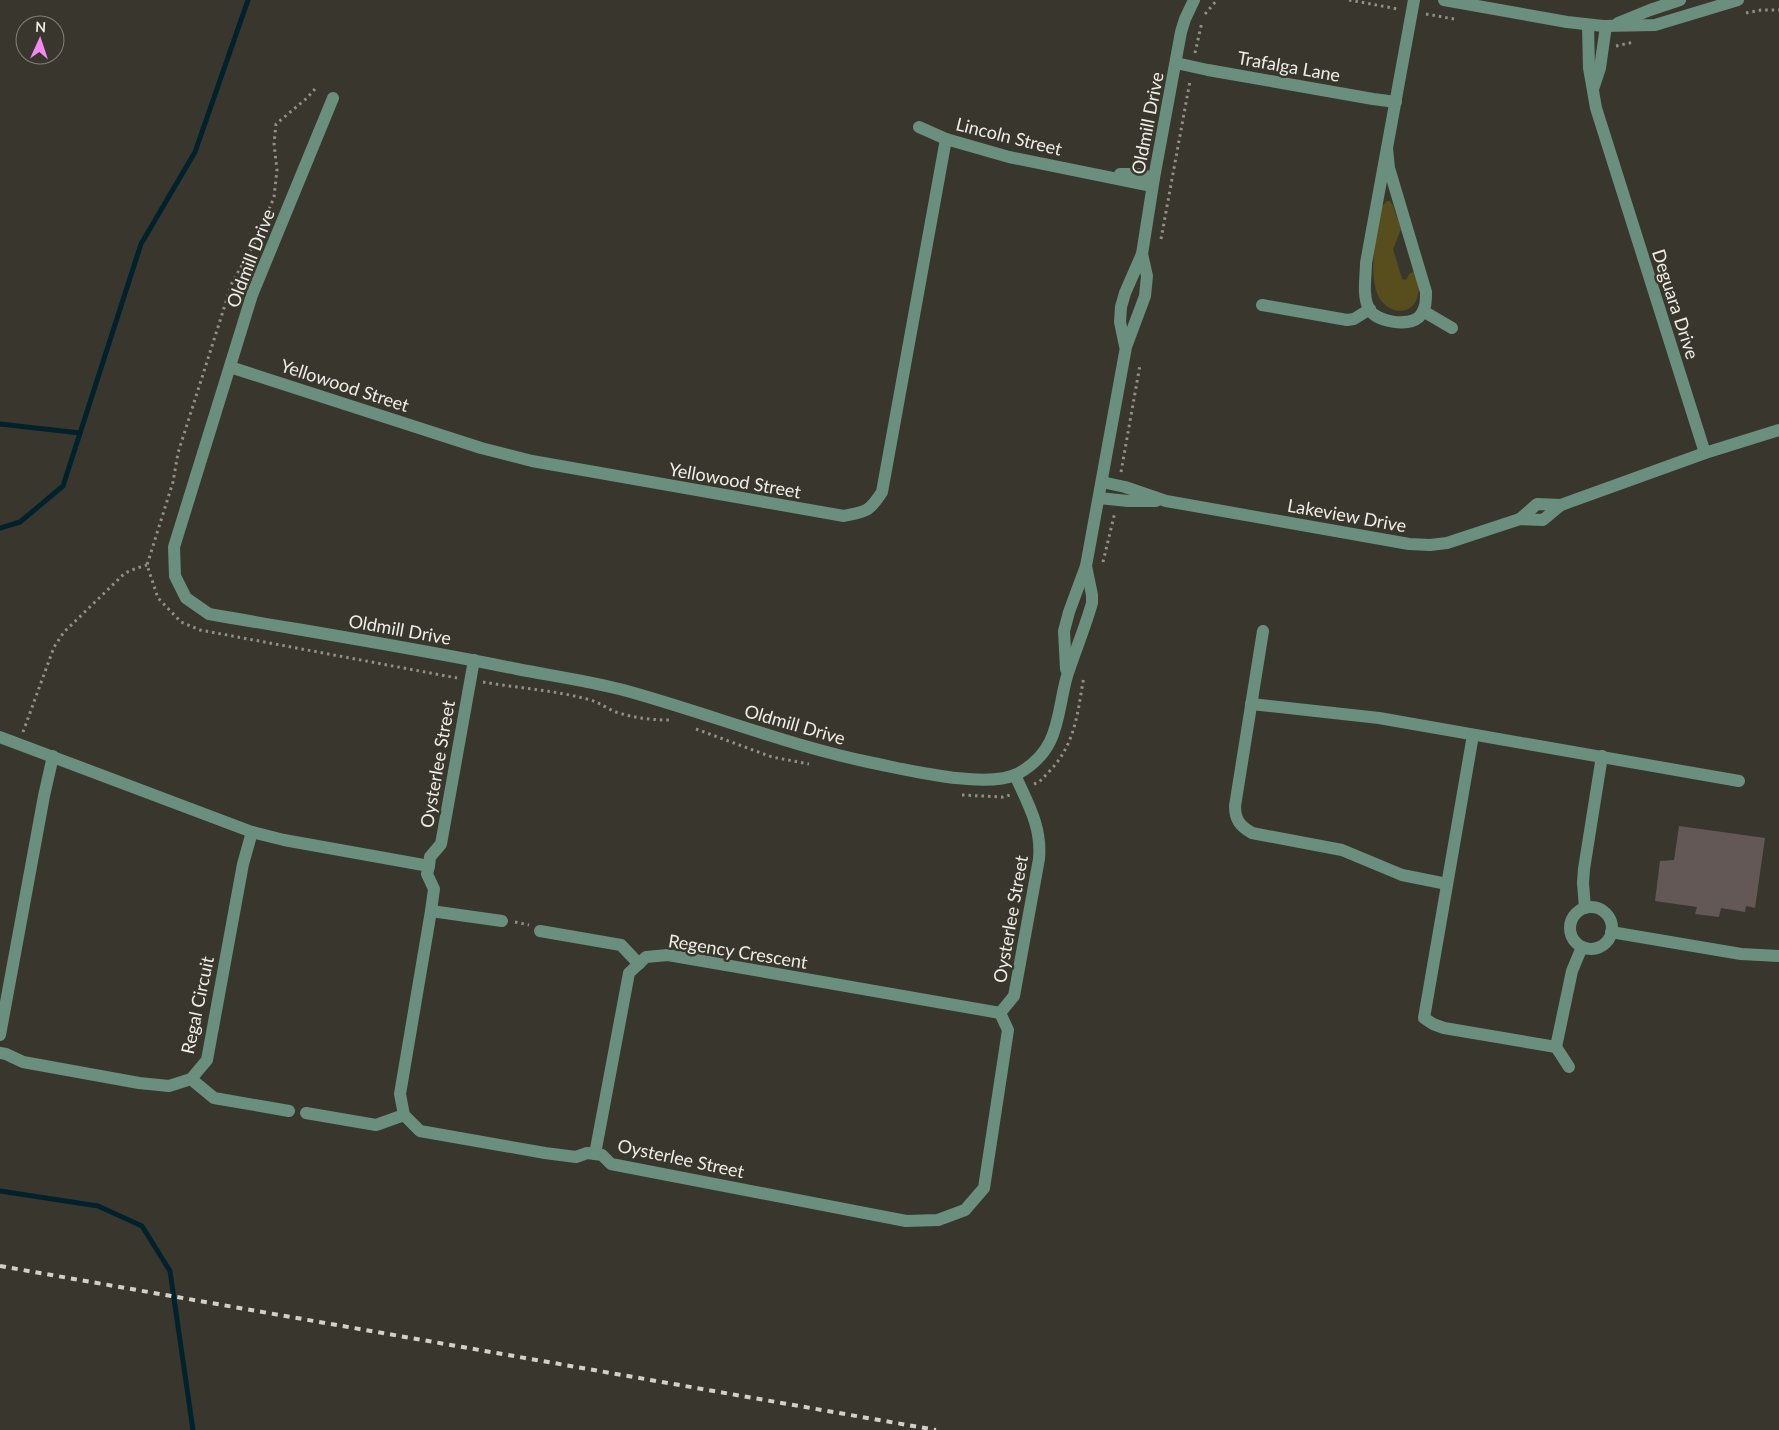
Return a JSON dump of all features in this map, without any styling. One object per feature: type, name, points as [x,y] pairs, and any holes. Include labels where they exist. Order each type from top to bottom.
[{"type":"street","name":"Oldmill Drive","points":[[1126,347],[1120,322],[1121,307],[1125,292],[1142,254],[1153,182],[1183,24],[1194,0]]},
{"type":"street","points":[[1387,148],[1389,168],[1426,292],[1426,302],[1423,311],[1415,320],[1402,322],[1378,317],[1370,309],[1365,298],[1366,263],[1414,0]]},
{"type":"street","points":[[1444,0],[1588,26],[1655,25],[1738,0]]},
{"type":"street","points":[[1610,26],[1680,0]]},
{"type":"street","name":"Deguara Drive","points":[[1588,26],[1588,64],[1594,101],[1705,453]]},
{"type":"street","name":"Deguara Drive","points":[[1593,92],[1610,26]]},
{"type":"street","name":"Trafalga Lane","points":[[1176,63],[1396,102]]},
{"type":"street","name":"Oldmill Drive","points":[[333,98],[252,295],[174,547],[175,576],[186,598],[209,614],[474,660],[626,691],[848,758],[974,780],[999,779],[1015,774],[1039,758],[1053,739],[1059,719],[1066,679],[1092,603],[1086,566]]},
{"type":"street","name":"Lincoln Street","points":[[919,127],[946,139],[1009,157],[1092,173],[1139,174],[1153,182]]},
{"type":"street","name":"Yellowood Street","points":[[230,367],[481,448],[532,461],[844,516],[861,512],[873,506],[882,492],[946,139]]},
{"type":"street","name":"Oldmill Drive","points":[[1066,679],[1064,631],[1086,566],[1126,347],[1145,296],[1147,276],[1142,254]]},
{"type":"street","points":[[1262,306],[1347,320],[1354,319],[1370,309]]},
{"type":"street","points":[[1423,311],[1452,328]]},
{"type":"street","points":[[1705,453],[1779,430]]},
{"type":"street","name":"Lakeview Drive","points":[[1102,482],[1166,501],[1409,544],[1430,545],[1447,543],[1520,519],[1538,504],[1561,505],[1705,453]]},
{"type":"street","name":"Lakeview Drive","points":[[1099,498],[1166,501]]},
{"type":"street","points":[[1263,631],[1235,806],[1235,815],[1242,828],[1252,833],[1342,850],[1402,875],[1447,884]]},
{"type":"street","name":"Oysterlee Street","points":[[429,866],[430,857],[441,844],[474,660]]},
{"type":"street","points":[[1251,704],[1379,718],[1738,781]]},
{"type":"street","points":[[1473,735],[1424,1018],[1444,1028],[1556,1047]]},
{"type":"street","points":[[0,737],[252,832],[284,840],[429,866],[427,874],[434,889],[400,1094],[404,1115],[376,1125],[306,1114]]},
{"type":"street","points":[[0,1035],[53,756]]},
{"type":"street","points":[[1585,908],[1584,869],[1602,756]]},
{"type":"street","name":"Oysterlee Street","points":[[404,1115],[420,1131],[545,1153],[576,1157],[586,1153],[602,1155],[611,1164],[906,1221],[938,1220],[965,1210],[984,1188],[1008,1030],[1000,1013],[1014,996],[1040,848],[1038,827],[1015,774]]},
{"type":"street","name":"Regal Circuit","points":[[0,1053],[23,1062],[139,1083],[169,1086],[191,1080],[207,1060],[243,864],[252,832]]},
{"type":"street","points":[[1585,908],[1596,908],[1605,912],[1611,921],[1612,932],[1602,946],[1592,949],[1582,947],[1572,938],[1570,925],[1576,913],[1585,908]]},
{"type":"street","points":[[431,911],[502,921]]},
{"type":"street","points":[[540,931],[621,945],[639,964],[630,973],[595,1154]]},
{"type":"street","points":[[1612,932],[1741,954],[1779,956]]},
{"type":"street","points":[[1569,1067],[1556,1047],[1570,979],[1582,947]]},
{"type":"street","name":"Regency Crescent","points":[[639,964],[646,958],[668,955],[1000,1013]]},
{"type":"street","points":[[191,1080],[214,1098],[289,1111]]},
{"type":"path","points":[[1159,247],[1192,67],[1203,18],[1217,0]]},
{"type":"path","points":[[315,90],[276,124],[274,144],[277,170],[274,198],[259,235],[232,283],[178,453],[173,482],[147,565],[158,598],[181,622],[200,630],[470,680],[586,698],[617,712],[648,720],[669,720]]},
{"type":"path","points":[[1119,486],[1141,357]]},
{"type":"path","points":[[1102,569],[1117,500]]},
{"type":"path","points":[[19,743],[54,647],[64,632],[125,574],[147,565]]},
{"type":"path","points":[[959,794],[1003,797],[1039,782],[1063,754],[1074,730],[1085,672]]},
{"type":"path","points":[[688,726],[772,757],[810,764]]},
{"type":"path","points":[[502,921],[526,924],[540,931]]},
{"type":"shaded area","points":[[1387,201],[1390,201],[1393,206],[1401,229],[1393,249],[1402,279],[1406,280],[1410,273],[1414,272],[1418,285],[1418,294],[1415,302],[1411,307],[1398,311],[1385,305],[1376,290],[1374,280],[1373,269],[1376,237],[1382,206]]},
{"type":"building","points":[[1679,826],[1765,838],[1755,908],[1746,906],[1745,912],[1721,908],[1719,917],[1695,914],[1697,907],[1655,901],[1660,861],[1674,860]]},
{"type":"waterway","points":[[0,528],[20,522],[63,486],[141,244],[195,152],[248,0]]},
{"type":"waterway","points":[[0,424],[80,433]]},
{"type":"waterway","points":[[0,1191],[98,1206],[142,1226],[170,1271],[193,1430]]},
{"type":"railway","points":[[0,1266],[936,1430]]}]
